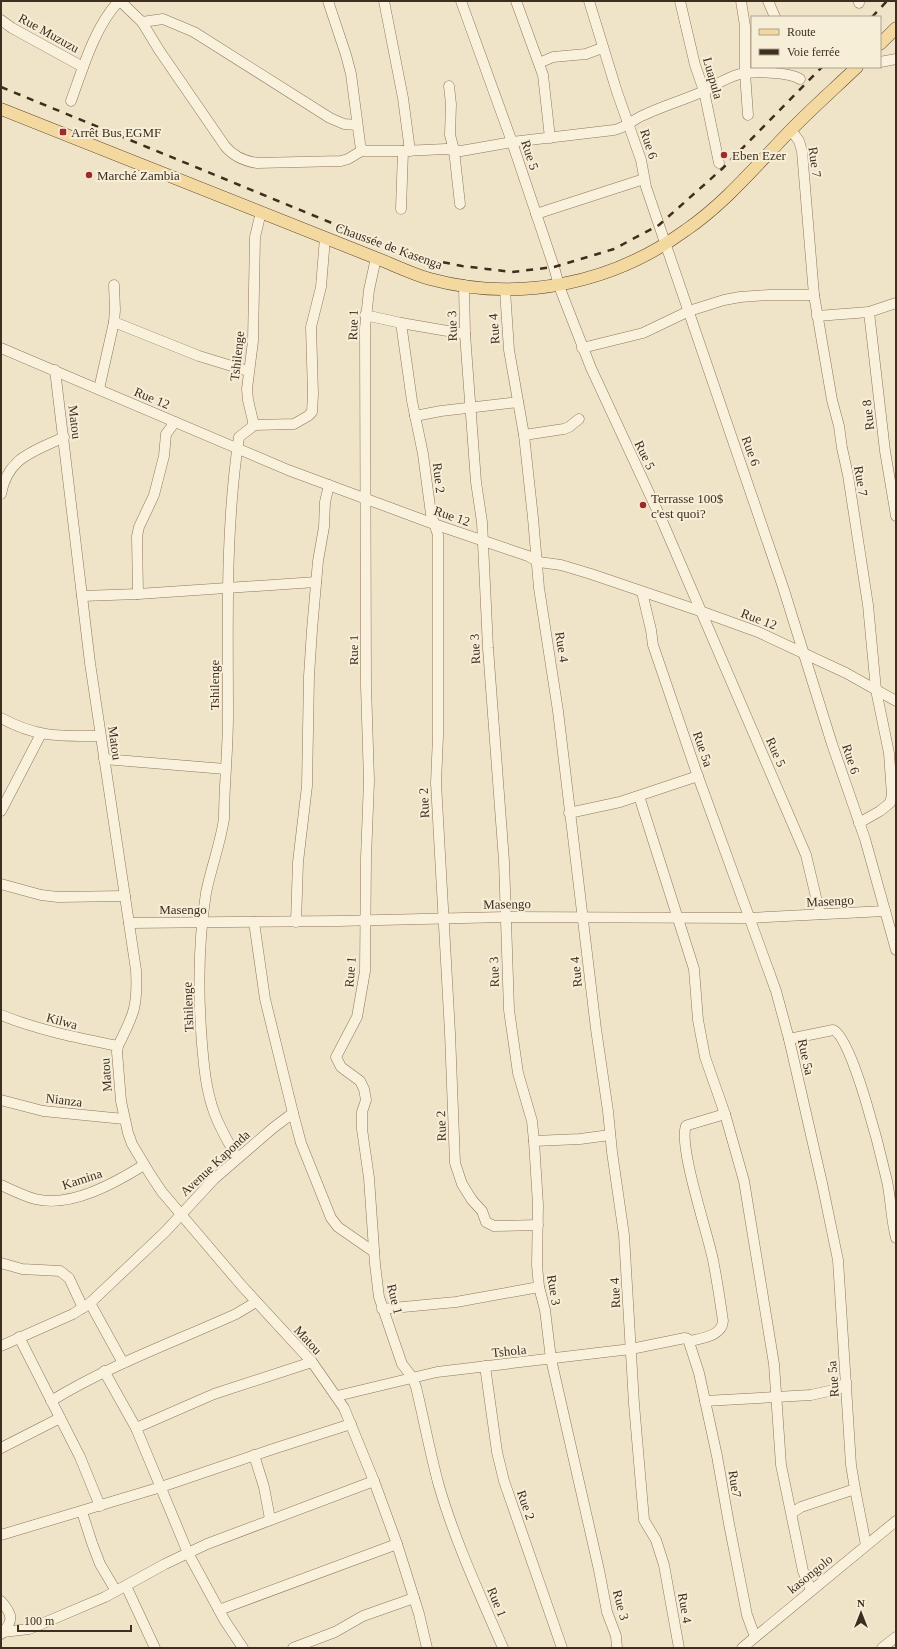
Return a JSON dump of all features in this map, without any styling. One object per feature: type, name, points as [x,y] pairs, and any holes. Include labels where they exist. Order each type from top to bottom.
[{"type":"main road","points":[[881,43],[896,28]]},
{"type":"main road","name":"Chaussée de Kasenga","points":[[1,109],[430,279],[505,290],[559,286],[608,272],[665,245],[702,218],[856,68]]},
{"type":"street","points":[[119,1],[142,22],[159,50],[225,146],[236,156],[248,162],[332,162],[348,159],[363,150],[461,151],[512,142],[619,129],[624,128],[642,116],[704,91],[732,77],[745,73],[784,74],[792,75],[800,79]]},
{"type":"street","name":"Rue Muzuzu","points":[[1,20],[12,28],[83,67],[105,19],[119,1]]},
{"type":"street","points":[[328,1],[348,60],[360,143],[363,150]]},
{"type":"street","points":[[384,1],[403,98],[407,151],[401,208]]},
{"type":"street","name":"Rue 5","points":[[461,1],[512,142],[559,286],[582,348],[663,523],[808,860],[820,914]]},
{"type":"street","points":[[516,1],[542,75],[550,138]]},
{"type":"street","name":"Rue 6","points":[[589,1],[602,48],[641,160],[644,179],[665,245],[742,465],[859,823],[895,941],[896,950]]},
{"type":"street","name":"Luapula","points":[[680,1],[692,52],[704,91],[719,163]]},
{"type":"street","points":[[741,1],[745,26],[745,73],[748,115]]},
{"type":"street","points":[[768,1],[774,16]]},
{"type":"street","points":[[142,22],[163,19],[194,32],[330,118],[344,124],[357,125]]},
{"type":"street","points":[[539,63],[559,56],[586,54],[602,48]]},
{"type":"street","points":[[881,62],[896,59]]},
{"type":"street","points":[[71,101],[83,67]]},
{"type":"street","points":[[449,86],[451,104],[450,135],[454,150],[460,204]]},
{"type":"street","name":"Rue 7","points":[[791,130],[799,141],[802,151],[817,316],[823,341],[832,400],[839,426],[866,586],[876,690],[889,754],[892,796],[890,803],[880,811],[859,823]]},
{"type":"street","points":[[536,214],[644,179]]},
{"type":"street","name":"Tshilenge","points":[[237,1158],[218,1123],[209,1097],[206,1080],[199,991],[203,922],[212,868],[222,833],[228,718],[228,587],[230,525],[239,437],[252,425],[253,419],[247,395],[248,371],[253,335],[255,237],[261,212]]},
{"type":"street","points":[[252,425],[294,424],[312,412],[313,394],[311,326],[321,287],[325,238]]},
{"type":"street","name":"Rue 1","points":[[376,258],[365,315],[366,686],[369,781],[365,971],[360,1008],[354,1024],[336,1057],[341,1067],[362,1084],[366,1100],[361,1123],[369,1178],[374,1252],[379,1297],[382,1309],[402,1364],[412,1377],[445,1502],[465,1557],[502,1648]]},
{"type":"street","points":[[99,390],[114,322],[114,285]]},
{"type":"street","name":"Rue 3","points":[[464,285],[464,334],[472,407],[476,482],[483,540],[488,648],[504,861],[510,1024],[518,1073],[532,1121],[538,1225],[537,1265],[539,1287],[545,1310],[551,1359],[599,1570],[607,1612],[616,1636],[617,1648]]},
{"type":"street","name":"Rue 4","points":[[505,290],[509,350],[524,435],[539,588],[558,711],[569,812],[584,917],[596,1029],[624,1235],[644,1520],[656,1540],[664,1565],[679,1648]]},
{"type":"street","points":[[582,348],[643,333],[689,311],[740,297],[814,295]]},
{"type":"street","points":[[817,316],[869,312],[896,303]]},
{"type":"street","name":"Rue 8","points":[[869,312],[885,451],[896,516]]},
{"type":"street","points":[[365,315],[464,334]]},
{"type":"street","points":[[114,322],[199,356],[248,371]]},
{"type":"street","name":"Rue 2","points":[[401,323],[412,401],[423,454],[431,514],[438,535],[437,598],[439,652],[436,784],[444,918],[455,1163],[462,1184],[472,1200],[482,1211],[486,1222],[494,1226],[538,1225]]},
{"type":"street","name":"Rue 12","points":[[1,348],[237,449],[366,499],[528,556],[537,561],[569,568],[700,611],[758,632],[803,653],[896,701]]},
{"type":"street","name":"Matou","points":[[55,370],[100,736],[136,970],[136,1002],[132,1018],[118,1046],[120,1086],[124,1119],[132,1144],[162,1192],[256,1302],[312,1362],[337,1396],[351,1424],[397,1544],[423,1628],[427,1648]]},
{"type":"street","points":[[415,416],[472,407],[518,402]]},
{"type":"street","points":[[524,435],[564,429],[579,419]]},
{"type":"street","points":[[138,594],[138,527],[154,495],[164,456],[166,434],[175,422]]},
{"type":"street","points":[[1,494],[7,473],[19,460],[64,437]]},
{"type":"street","points":[[296,922],[298,862],[307,786],[309,676],[316,582],[324,530],[325,502],[329,485]]},
{"type":"street","points":[[82,596],[138,594],[316,582]]},
{"type":"street","name":"Rue 5a","points":[[642,592],[653,645],[698,776],[776,991],[789,1039],[838,1260],[850,1441],[855,1490],[866,1545]]},
{"type":"street","points":[[1,718],[23,729],[41,734],[100,736]]},
{"type":"street","points":[[1,811],[41,734]]},
{"type":"street","points":[[104,759],[225,769]]},
{"type":"street","points":[[569,812],[620,802],[698,776]]},
{"type":"street","points":[[640,796],[694,973],[697,1014],[705,1057],[725,1114],[744,1181],[764,1295],[778,1398],[781,1465],[803,1571],[811,1590]]},
{"type":"street","points":[[1,884],[52,897],[77,898],[125,896]]},
{"type":"street","name":"Masengo","points":[[129,923],[365,921],[506,917],[749,918],[885,911]]},
{"type":"street","points":[[254,922],[265,1000],[301,1143],[331,1218],[338,1227],[374,1252]]},
{"type":"street","name":"Kilwa","points":[[1,1015],[49,1031],[118,1046]]},
{"type":"street","points":[[789,1039],[833,1030],[838,1032],[844,1041],[865,1095],[887,1180],[896,1238]]},
{"type":"street","name":"Nianza","points":[[1,1100],[43,1111],[124,1119]]},
{"type":"street","name":"Avenue Kaponda","points":[[1,1346],[58,1321],[86,1306],[165,1232],[208,1184],[237,1158],[293,1113]]},
{"type":"street","name":"Tshola","points":[[337,1396],[437,1372],[631,1349],[687,1340],[717,1333],[722,1326],[723,1321],[713,1259],[689,1164],[684,1133],[686,1126],[688,1125],[725,1114]]},
{"type":"street","points":[[534,1141],[610,1135]]},
{"type":"street","name":"Kamina","points":[[1,1185],[36,1200],[60,1200],[84,1195],[110,1184],[144,1165]]},
{"type":"street","points":[[1,1263],[22,1269],[60,1271],[68,1278],[123,1363]]},
{"type":"street","points":[[382,1309],[456,1302],[539,1287]]},
{"type":"street","points":[[51,1401],[104,1371],[236,1314],[256,1302]]},
{"type":"street","points":[[19,1337],[80,1457],[100,1506]]},
{"type":"street","name":"Rue7","points":[[687,1340],[705,1401],[747,1615],[755,1637]]},
{"type":"street","points":[[136,1428],[214,1394],[312,1362]]},
{"type":"street","name":"Rue 2","points":[[485,1366],[497,1452],[504,1481],[562,1648]]},
{"type":"street","points":[[104,1371],[136,1428],[188,1553],[228,1627],[244,1648]]},
{"type":"street","points":[[705,1401],[811,1395],[838,1389],[846,1382]]},
{"type":"street","points":[[1,1448],[60,1418]]},
{"type":"street","points":[[1,1535],[82,1512],[161,1487],[351,1424]]},
{"type":"street","points":[[254,1455],[261,1475],[270,1519]]},
{"type":"street","points":[[2,1633],[34,1627],[116,1591],[188,1553],[270,1519],[374,1481]]},
{"type":"street","points":[[792,1513],[802,1507],[855,1490]]},
{"type":"street","points":[[82,1512],[100,1564],[116,1591]]},
{"type":"street","name":"kasongolo","points":[[742,1648],[896,1521]]},
{"type":"street","points":[[219,1610],[397,1544]]},
{"type":"street","points":[[126,1586],[155,1648]]},
{"type":"street","points":[[293,1648],[335,1632],[363,1616],[414,1598]]},
{"type":"street","points":[[1,1601],[11,1616],[10,1622],[2,1633]]},
{"type":"street","points":[[882,1648],[896,1637]]},
{"type":"railway","points":[[873,16],[887,1]]},
{"type":"railway","points":[[1,87],[412,256],[462,266],[512,272],[554,267],[614,249],[659,225],[723,168],[821,68]]},
{"type":"place","name":"Arrêt Bus EGMF","points":[[63,132]]},
{"type":"place","name":"Eben Ezer","points":[[724,155]]},
{"type":"place","name":"Marché Zambia","points":[[89,175]]},
{"type":"place","name":"Terrasse 100$ c'est quoi?","points":[[643,505]]}]
